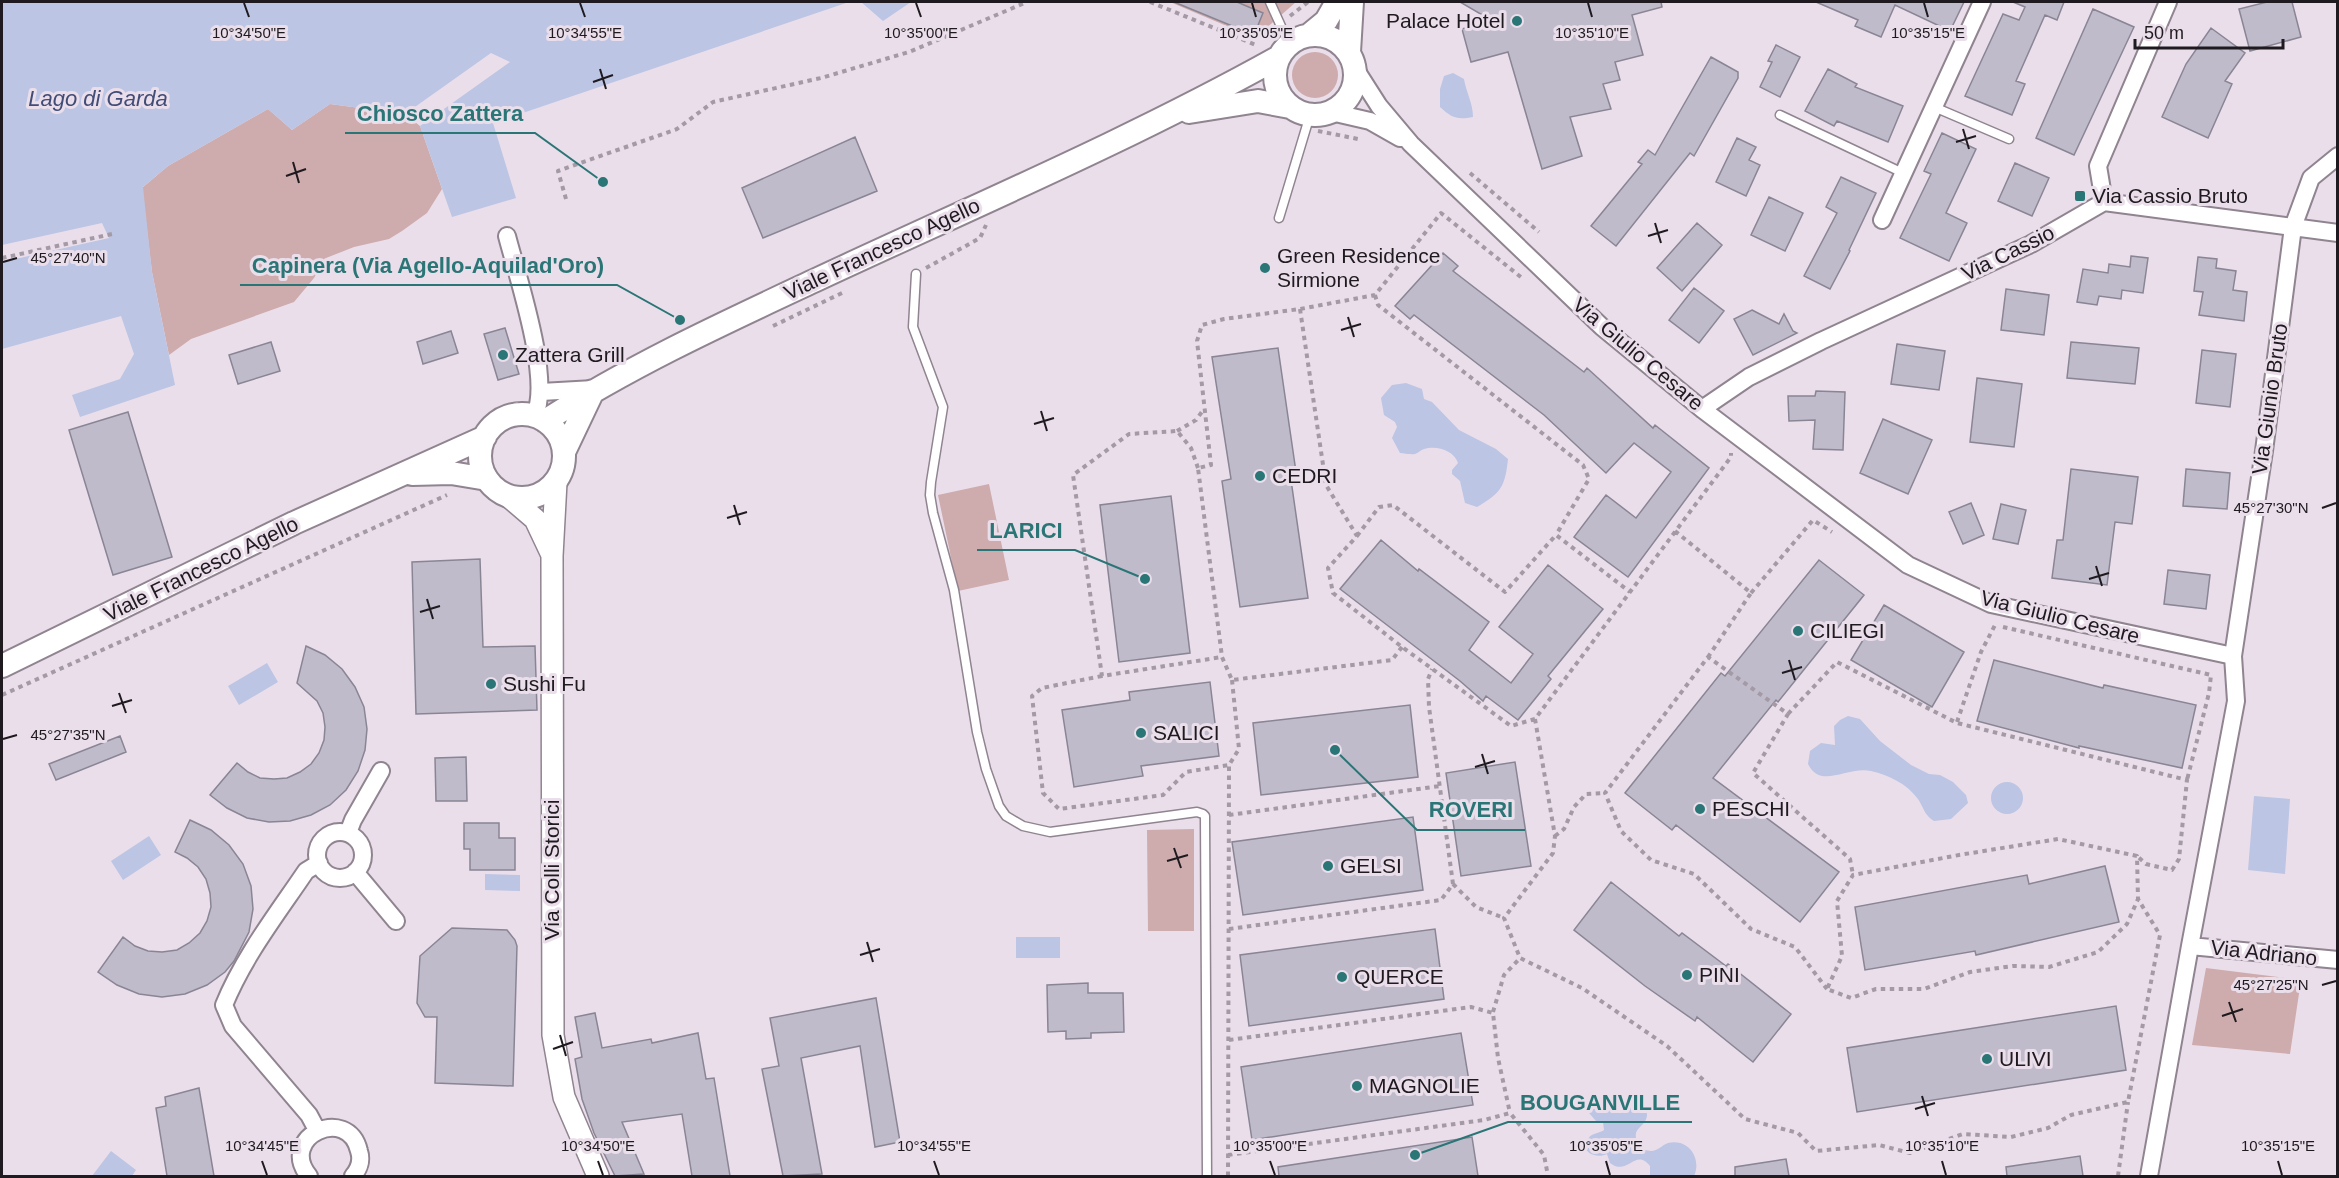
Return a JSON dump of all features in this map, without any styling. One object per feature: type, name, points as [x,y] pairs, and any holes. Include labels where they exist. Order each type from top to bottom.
[{"type":"main road","name":"Viale Francesco Agello","points":[[539,418],[689,339],[1173,115],[1292,45],[1326,21],[1337,2]]},
{"type":"main road","points":[[1352,2],[1352,61],[1356,80],[1348,99],[1309,116],[1283,99],[1275,82],[1276,65],[1292,45],[1330,37],[1344,46],[1352,61]]},
{"type":"main road","name":"Viale Francesco Agello","points":[[1173,115],[1258,101],[1309,116]]},
{"type":"main road","points":[[564,452],[594,389]]},
{"type":"main road","points":[[515,415],[539,418],[558,434],[564,452],[564,462],[556,482],[539,495],[529,498],[508,496],[499,492],[487,479],[480,458],[485,437],[490,429],[506,417],[515,415]]},
{"type":"main road","name":"Viale Francesco Agello","points":[[2,666],[294,523],[485,437]]},
{"type":"main road","name":"Viale Francesco Agello","points":[[402,475],[451,473],[487,479]]},
{"type":"street","points":[[1882,220],[1982,2]]},
{"type":"street","points":[[2168,2],[2098,166],[2104,202],[2337,232]]},
{"type":"street","name":"Via Giulio Cesare","points":[[1352,61],[1379,106],[1411,144],[1602,327],[1702,409],[1908,565],[1992,604],[2233,656]]},
{"type":"street","name":"Via Giulio Cesare","points":[[1309,116],[1370,121],[1411,144]]},
{"type":"street","name":"Via Giunio Bruto","points":[[2233,656],[2264,451],[2293,227],[2311,178],[2337,156]]},
{"type":"street","name":"Via Cassio","points":[[1702,409],[1749,377],[2031,243],[2104,202]]},
{"type":"street","points":[[507,236],[531,332],[541,392],[539,418]]},
{"type":"street","points":[[541,392],[594,389]]},
{"type":"street","name":"Via Colli Storici","points":[[556,482],[552,556],[553,1035],[564,1097],[598,1176]]},
{"type":"street","name":"Via Colli Storici","points":[[508,496],[535,519],[552,556]]},
{"type":"street","points":[[2149,1176],[2236,701],[2233,656]]},
{"type":"street","points":[[348,833],[381,771]]},
{"type":"street","points":[[333,833],[348,833],[360,843],[362,858],[355,872],[342,877],[334,877],[328,874],[319,863],[318,848],[321,842],[333,833]]},
{"type":"street","points":[[317,1130],[309,1115],[233,1026],[224,1005],[253,949],[306,871],[319,863]]},
{"type":"street","points":[[355,872],[396,921]]},
{"type":"street","name":"Via Adriano","points":[[2190,946],[2337,960]]},
{"type":"street","points":[[309,1176],[302,1166],[303,1145],[317,1130],[336,1128],[353,1137],[360,1155],[360,1164],[353,1176]]},
{"type":"lane","points":[[1269,2],[1292,45]]},
{"type":"lane","points":[[1934,107],[2008,139]]},
{"type":"lane","points":[[1780,115],[1903,173]]},
{"type":"lane","points":[[1279,218],[1309,116]]},
{"type":"lane","points":[[916,274],[913,327],[943,407],[930,495],[954,590],[977,732],[986,769],[999,806],[1006,816],[1023,826],[1050,832],[1197,812],[1205,816],[1207,1176]]},
{"type":"path","points":[[566,199],[558,171],[677,129],[713,102],[821,78],[909,52],[1027,2]]},
{"type":"path","points":[[1150,2],[1256,45]]},
{"type":"path","points":[[1309,116],[1358,139],[1370,121]]},
{"type":"path","points":[[1198,468],[1211,465],[1197,341],[1202,325],[1224,319],[1300,309],[1375,295],[1441,213],[1525,280]]},
{"type":"path","points":[[916,274],[980,238],[986,224]]},
{"type":"path","points":[[2,258],[112,234]]},
{"type":"path","points":[[769,327],[843,293]]},
{"type":"path","points":[[1375,295],[1378,305],[1583,465],[1589,479],[1556,535],[1505,592],[1393,505],[1379,507],[1328,568],[1333,593],[1402,647],[1511,726],[1535,719],[1731,457],[1730,446]]},
{"type":"path","points":[[1300,309],[1326,485],[1357,536]]},
{"type":"path","points":[[1102,676],[1073,475],[1130,434],[1177,431],[1196,420],[1205,408]]},
{"type":"path","points":[[1177,431],[1191,448],[1198,468],[1222,657],[1232,680],[1239,748],[1229,765],[1228,1176]]},
{"type":"path","points":[[2,695],[452,493]]},
{"type":"path","points":[[1555,836],[1564,829],[1574,807],[1586,794],[1605,793],[1708,657],[1751,594],[1676,531]]},
{"type":"path","points":[[1556,535],[1630,592]]},
{"type":"path","points":[[1957,723],[1981,652],[1995,625]]},
{"type":"path","points":[[1232,680],[1392,660],[1402,647]]},
{"type":"path","points":[[1222,657],[1042,687],[1032,696],[1043,793],[1059,809],[1163,795],[1186,772],[1229,765]]},
{"type":"path","points":[[1708,657],[1788,714]]},
{"type":"path","points":[[1827,989],[1842,956],[1837,901],[1853,875],[1850,859],[1753,773],[1788,714],[1837,662],[1957,723],[2187,780],[2179,859],[2172,870],[2146,864],[2137,856],[2058,839],[1853,875]]},
{"type":"path","points":[[1432,669],[1428,679],[1429,706],[1453,884],[1476,907],[1504,918],[1520,958],[1582,988],[1667,1046],[1745,1119],[1798,1133],[1816,1151],[1879,1145],[1910,1153],[1963,1134],[2011,1137],[2049,1128],[2071,1115],[2128,1102]]},
{"type":"path","points":[[1504,918],[1553,853],[1555,836],[1535,719]]},
{"type":"path","points":[[1229,815],[1440,786]]},
{"type":"path","points":[[1605,793],[1621,831],[1652,860],[1694,874],[1751,929],[1795,947],[1827,989],[1851,999],[1876,989],[1924,989],[1970,972],[2013,966],[2049,967],[2098,952],[2127,924],[2138,899],[2137,856]]},
{"type":"path","points":[[1229,929],[1441,900],[1453,884]]},
{"type":"path","points":[[2118,1176],[2128,1102],[2160,935],[2138,899]]},
{"type":"path","points":[[1520,958],[1504,975],[1492,1013],[1509,1113],[1544,1155],[1548,1176]]},
{"type":"path","points":[[1229,1040],[1471,1008],[1492,1013]]},
{"type":"path","points":[[1228,1155],[1484,1120],[1509,1113]]},
{"type":"shaded area","points":[[1170,2],[1296,2],[1255,38]]},
{"type":"shaded area","points":[[1315,52],[1331,59],[1338,75],[1331,91],[1315,98],[1299,91],[1292,75],[1299,59]]},
{"type":"shaded area","points":[[330,104],[405,114],[420,126],[442,189],[427,213],[389,239],[354,247],[326,258],[314,278],[294,302],[191,339],[169,355],[152,272],[142,188],[168,166],[268,109],[292,130]]},
{"type":"shaded area","points":[[989,484],[1009,580],[958,591],[938,495]]},
{"type":"shaded area","points":[[1194,829],[1194,931],[1148,931],[1147,830]]},
{"type":"shaded area","points":[[2206,968],[2301,980],[2290,1054],[2192,1045]]},
{"type":"water","name":"Lago di Garda","points":[[2,2],[849,2],[493,123],[516,198],[452,217],[420,126],[510,62],[491,53],[405,114],[330,104],[292,130],[268,109],[168,166],[143,187],[152,272],[175,385],[80,417],[72,395],[120,379],[134,354],[121,316],[2,349],[2,262],[109,238],[102,223],[2,245]]},
{"type":"water","points":[[861,2],[911,2],[883,21]]},
{"type":"water","points":[[1453,73],[1464,79],[1473,117],[1455,117],[1440,107],[1440,89],[1444,76]]},
{"type":"water","points":[[1406,383],[1422,389],[1424,399],[1432,402],[1459,430],[1496,449],[1508,459],[1503,483],[1492,498],[1477,507],[1465,503],[1460,481],[1452,474],[1452,470],[1458,463],[1449,452],[1434,448],[1424,449],[1415,454],[1400,453],[1392,438],[1397,427],[1395,422],[1384,415],[1381,398],[1392,385]]},
{"type":"water","points":[[267,663],[278,682],[239,705],[228,686]]},
{"type":"water","points":[[1848,716],[1860,719],[1880,741],[1911,765],[1953,782],[1966,795],[1968,803],[1951,819],[1934,821],[1926,814],[1918,799],[1909,789],[1884,775],[1862,770],[1827,776],[1813,772],[1808,764],[1810,751],[1821,743],[1835,745],[1834,726]]},
{"type":"water","points":[[2007,782],[2019,786],[2023,798],[2019,810],[2007,814],[1995,810],[1991,798],[1995,786]]},
{"type":"water","points":[[2254,796],[2290,799],[2285,874],[2248,870]]},
{"type":"water","points":[[149,836],[161,855],[123,880],[111,861]]},
{"type":"water","points":[[485,874],[520,875],[520,891],[485,890]]},
{"type":"water","points":[[1016,937],[1060,937],[1060,958],[1016,958]]},
{"type":"water","points":[[1599,1097],[1609,1100],[1613,1105],[1613,1113],[1622,1113],[1632,1104],[1641,1104],[1647,1116],[1637,1131],[1636,1139],[1639,1145],[1651,1151],[1675,1142],[1688,1147],[1695,1157],[1694,1176],[1650,1176],[1650,1166],[1640,1159],[1622,1167],[1610,1163],[1607,1154],[1599,1156],[1590,1154],[1586,1144],[1590,1137],[1604,1130],[1603,1122],[1596,1121],[1589,1113],[1590,1103]]},
{"type":"water","points":[[111,1151],[136,1170],[132,1176],[92,1176]]},
{"type":"building","points":[[1174,2],[1237,2],[1263,13],[1254,35]]},
{"type":"building","points":[[1460,2],[1661,2],[1662,7],[1632,15],[1643,55],[1615,62],[1620,80],[1603,84],[1611,109],[1570,117],[1582,156],[1542,169],[1508,52],[1471,62],[1462,29],[1491,20]]},
{"type":"building","points":[[1816,2],[1964,2],[1950,31],[1895,5],[1881,37],[1855,26],[1858,20]]},
{"type":"building","points":[[2013,2],[2064,2],[2057,20],[2045,15],[2016,81],[2025,84],[2012,115],[1965,96],[2003,14],[2019,20],[2025,7]]},
{"type":"building","points":[[2267,2],[2292,2],[2301,37],[2250,51],[2239,9]]},
{"type":"building","points":[[2093,9],[2134,27],[2074,155],[2036,138]]},
{"type":"building","points":[[2211,28],[2245,53],[2225,81],[2232,84],[2208,138],[2162,117],[2186,64]]},
{"type":"building","points":[[1776,45],[1800,57],[1780,97],[1760,87],[1772,62],[1768,61]]},
{"type":"building","points":[[1711,57],[1738,72],[1738,78],[1694,156],[1690,153],[1616,246],[1591,226],[1642,164],[1638,162],[1648,150],[1655,155]]},
{"type":"building","points":[[1828,69],[1857,84],[1855,87],[1903,106],[1888,142],[1837,121],[1834,126],[1805,111]]},
{"type":"building","points":[[1942,133],[1976,149],[1946,213],[1967,223],[1949,261],[1900,238],[1931,174],[1924,171]]},
{"type":"building","points":[[855,137],[877,191],[763,238],[742,188]]},
{"type":"building","points":[[1737,138],[1756,147],[1749,160],[1760,165],[1746,196],[1716,182]]},
{"type":"building","points":[[2015,163],[2049,178],[2032,216],[1998,201]]},
{"type":"building","points":[[1841,177],[1876,193],[1830,289],[1804,276],[1837,213],[1826,207]]},
{"type":"building","points":[[1769,197],[1803,213],[1785,251],[1751,235]]},
{"type":"building","points":[[1697,223],[1722,245],[1682,291],[1657,268]]},
{"type":"building","points":[[1443,253],[1458,266],[1453,271],[1584,372],[1587,368],[1653,428],[1655,425],[1709,468],[1628,577],[1574,537],[1606,495],[1636,518],[1671,472],[1634,443],[1606,473],[1544,415],[1414,315],[1410,319],[1395,306]]},
{"type":"building","points":[[2131,256],[2148,258],[2143,293],[2122,290],[2121,299],[2099,296],[2097,305],[2077,302],[2083,269],[2108,273],[2109,264],[2130,267]]},
{"type":"building","points":[[2198,257],[2217,259],[2216,268],[2236,271],[2233,290],[2247,292],[2244,321],[2199,315],[2203,292],[2194,291]]},
{"type":"building","points":[[1694,288],[1724,311],[1699,343],[1669,320]]},
{"type":"building","points":[[2006,289],[2049,295],[2044,335],[2001,330]]},
{"type":"building","points":[[1752,310],[1779,324],[1784,314],[1793,331],[1797,333],[1753,355],[1734,319]]},
{"type":"building","points":[[505,328],[519,374],[498,380],[484,334]]},
{"type":"building","points":[[451,331],[458,353],[423,364],[417,342]]},
{"type":"building","points":[[271,342],[280,371],[238,384],[229,355]]},
{"type":"building","points":[[2071,342],[2139,348],[2135,384],[2067,378]]},
{"type":"building","points":[[1897,344],[1945,351],[1939,390],[1891,384]]},
{"type":"building","name":"CEDRI","points":[[1278,348],[1296,472],[1290,473],[1308,598],[1240,607],[1222,481],[1231,479],[1212,357]]},
{"type":"building","points":[[2202,350],[2236,354],[2230,407],[2196,403]]},
{"type":"building","points":[[1977,378],[2022,384],[2014,447],[1970,442]]},
{"type":"building","points":[[1816,391],[1845,392],[1843,450],[1813,449],[1815,420],[1789,421],[1788,396],[1815,396]]},
{"type":"building","points":[[128,412],[172,557],[113,575],[69,430]]},
{"type":"building","points":[[1883,419],[1932,440],[1908,494],[1860,473]]},
{"type":"building","points":[[2071,469],[2138,477],[2132,524],[2115,522],[2107,585],[2052,578],[2057,540],[2063,540]]},
{"type":"building","points":[[2186,469],[2230,473],[2227,509],[2183,506]]},
{"type":"building","points":[[1171,496],[1190,653],[1119,662],[1100,505]]},
{"type":"building","points":[[1971,503],[1984,535],[1963,544],[1949,512]]},
{"type":"building","points":[[2001,504],[2026,510],[2018,544],[1993,539]]},
{"type":"building","points":[[1381,540],[1418,571],[1419,569],[1489,622],[1469,650],[1511,683],[1533,654],[1499,627],[1548,565],[1603,609],[1548,676],[1551,679],[1518,720],[1486,696],[1483,701],[1340,589]]},
{"type":"building","points":[[480,559],[483,647],[535,646],[537,710],[416,714],[412,562]]},
{"type":"building","name":"PESCHI","points":[[1819,560],[1864,595],[1713,778],[1839,872],[1800,922],[1676,825],[1672,830],[1625,793],[1721,673],[1725,676]]},
{"type":"building","points":[[2168,570],[2210,575],[2206,609],[2164,604]]},
{"type":"building","points":[[1884,605],[1964,652],[1932,707],[1851,660]]},
{"type":"building","points":[[306,646],[325,655],[342,669],[355,687],[364,707],[367,729],[365,750],[358,771],[346,790],[330,805],[311,815],[290,821],[269,822],[247,818],[227,808],[210,795],[237,763],[260,778],[287,778],[311,764],[324,740],[323,713],[317,701],[297,683]]},
{"type":"building","points":[[1994,660],[2103,688],[2104,685],[2196,705],[2182,768],[2079,746],[2079,748],[1977,721]]},
{"type":"building","name":"SALICI","points":[[1210,682],[1219,756],[1141,766],[1143,776],[1074,787],[1062,710],[1130,700],[1129,692]]},
{"type":"building","points":[[1410,705],[1418,777],[1261,795],[1253,723]]},
{"type":"building","points":[[120,736],[126,752],[56,780],[49,764]]},
{"type":"building","points":[[466,757],[467,801],[436,801],[435,758]]},
{"type":"building","points":[[1515,762],[1531,866],[1461,876],[1446,773]]},
{"type":"building","name":"GELSI","points":[[1413,817],[1423,890],[1243,915],[1232,842]]},
{"type":"building","points":[[190,820],[211,830],[229,845],[243,864],[251,886],[253,909],[249,932],[234,961],[225,972],[207,985],[185,994],[162,997],[139,994],[117,985],[98,972],[123,937],[135,946],[148,951],[162,952],[177,950],[200,933],[211,907],[206,879],[198,867],[175,852]]},
{"type":"building","points":[[464,823],[499,823],[499,838],[515,838],[515,870],[470,870],[470,849],[464,849]]},
{"type":"building","points":[[2105,866],[2119,922],[1976,955],[1975,951],[1865,970],[1855,907],[2027,875],[2029,884]]},
{"type":"building","name":"PINI","points":[[1611,882],[1679,936],[1682,933],[1726,966],[1728,964],[1791,1014],[1753,1062],[1697,1017],[1695,1021],[1645,986],[1574,930]]},
{"type":"building","points":[[452,928],[507,930],[515,940],[517,946],[513,1086],[435,1083],[437,1017],[425,1017],[417,1003],[420,956]]},
{"type":"building","name":"QUERCE","points":[[1435,929],[1444,999],[1249,1026],[1240,955]]},
{"type":"building","points":[[1088,983],[1088,993],[1123,993],[1124,1032],[1091,1033],[1091,1038],[1066,1039],[1066,1031],[1048,1032],[1047,985]]},
{"type":"building","points":[[876,998],[900,1142],[875,1147],[860,1046],[801,1058],[822,1174],[783,1176],[762,1069],[779,1066],[770,1018]]},
{"type":"building","name":"ULIVI","points":[[2116,1006],[2126,1070],[1857,1112],[1847,1048]]},
{"type":"building","points":[[595,1013],[602,1048],[651,1039],[652,1043],[698,1033],[706,1079],[714,1078],[730,1176],[692,1176],[682,1114],[622,1122],[644,1174],[615,1176],[594,1133],[582,1099],[575,1059],[582,1057],[575,1017]]},
{"type":"building","name":"MAGNOLIE","points":[[1461,1033],[1473,1105],[1252,1140],[1241,1067]]},
{"type":"building","points":[[199,1088],[214,1176],[167,1176],[156,1108],[166,1106],[165,1097]]},
{"type":"building","points":[[1472,1137],[1478,1176],[1279,1176],[1278,1167]]},
{"type":"building","points":[[2080,1156],[2083,1176],[2007,1176],[2006,1167]]},
{"type":"building","points":[[1786,1159],[1789,1176],[1735,1176],[1735,1167]]},
{"type":"place","name":"Palace Hotel","points":[[1517,21]]},
{"type":"place","name":"Chiosco Zattera","points":[[603,182]]},
{"type":"place","name":"Via Cassio Bruto","points":[[2080,196]]},
{"type":"place","name":"Green Residence Sirmione","points":[[1265,268]]},
{"type":"place","name":"Capinera (Via Agello-Aquilad'Oro)","points":[[680,320]]},
{"type":"place","name":"Zattera Grill","points":[[503,355]]},
{"type":"place","name":"CEDRI","points":[[1260,476]]},
{"type":"place","name":"LARICI","points":[[1145,579]]},
{"type":"place","name":"CILIEGI","points":[[1798,631]]},
{"type":"place","name":"Sushi Fu","points":[[491,684]]},
{"type":"place","name":"SALICI","points":[[1141,733]]},
{"type":"place","name":"ROVERI","points":[[1335,750]]},
{"type":"place","name":"PESCHI","points":[[1700,809]]},
{"type":"place","name":"GELSI","points":[[1328,866]]},
{"type":"place","name":"PINI","points":[[1687,975]]},
{"type":"place","name":"QUERCE","points":[[1342,977]]},
{"type":"place","name":"ULIVI","points":[[1987,1059]]},
{"type":"place","name":"MAGNOLIE","points":[[1357,1086]]},
{"type":"place","name":"BOUGANVILLE","points":[[1415,1155]]}]
